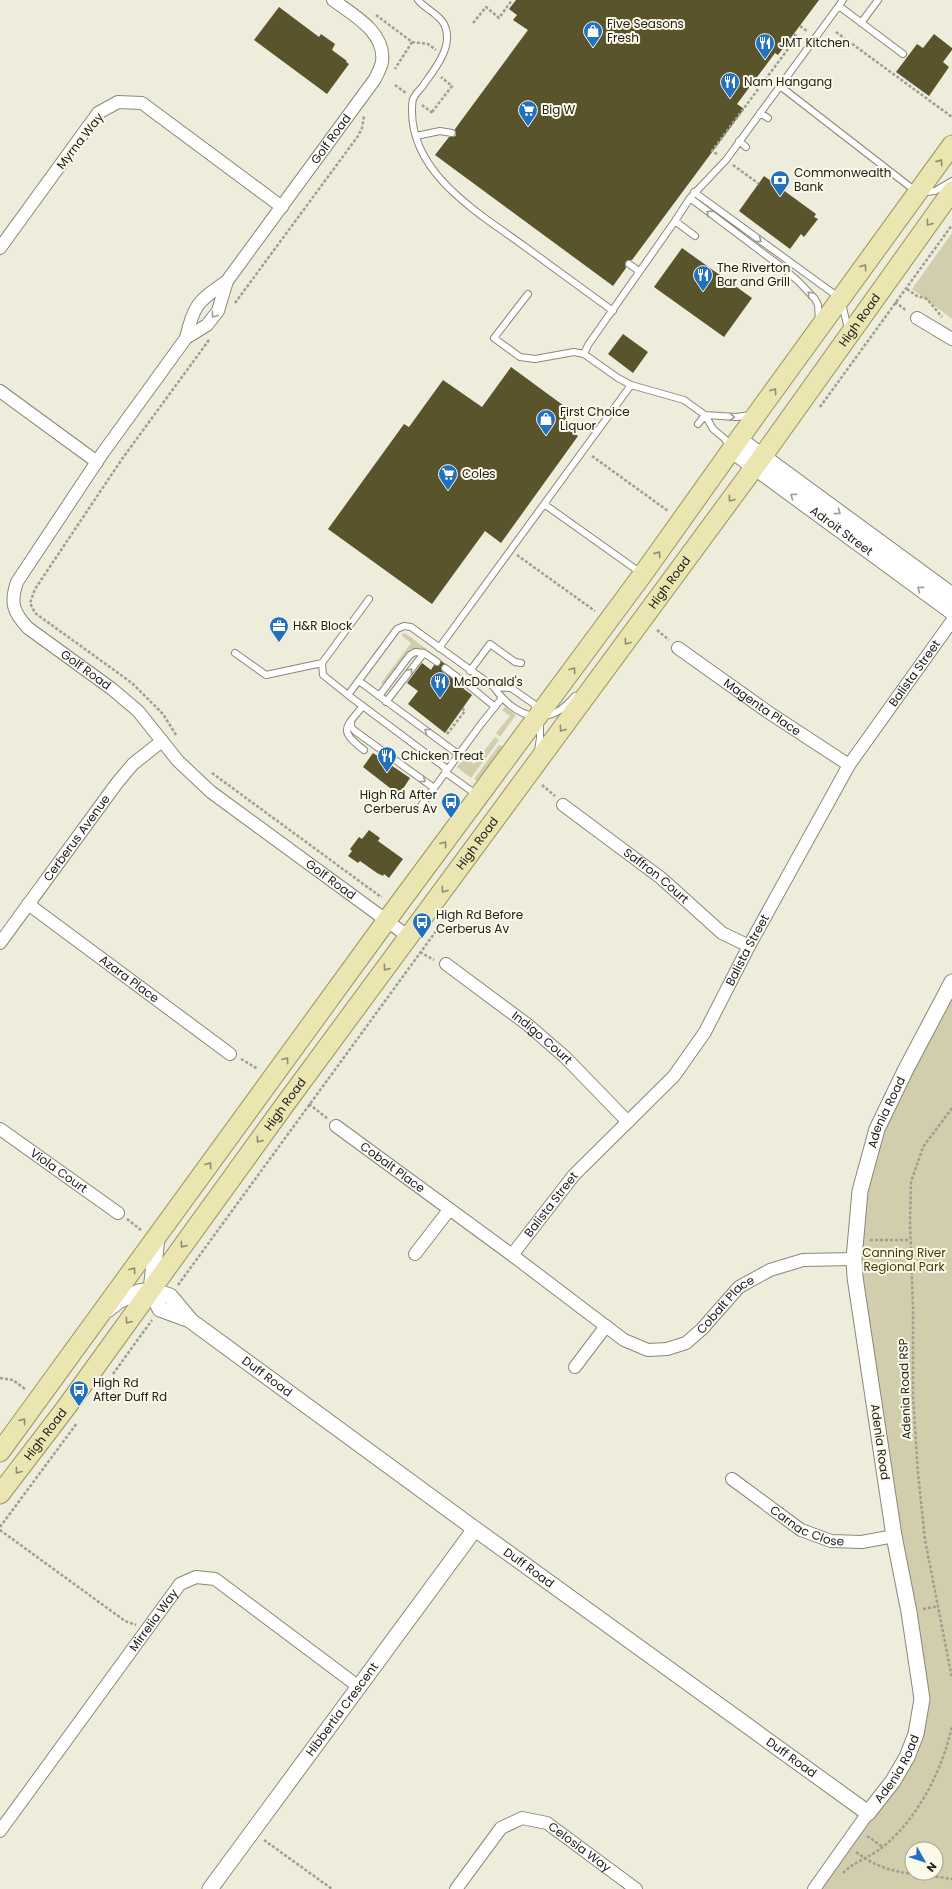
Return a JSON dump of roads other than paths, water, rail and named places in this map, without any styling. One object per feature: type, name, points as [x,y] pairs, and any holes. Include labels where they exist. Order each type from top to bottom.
[{"type":"main road","points":[[0,1452],[100,1317],[387,920],[480,797],[643,574],[952,145]]},
{"type":"main road","name":"High Road","points":[[0,1494],[60,1416],[286,1103],[536,766],[758,462],[952,191]]},
{"type":"street","name":"Golf Road","points":[[333,0],[362,21],[381,45],[382,62],[375,79],[227,281],[202,300],[192,315],[186,338],[97,462],[17,582],[13,595],[14,608],[18,618],[28,628],[112,689],[138,711],[178,761],[211,792],[409,937]]},
{"type":"street","name":"Myrna Way","points":[[0,248],[98,113],[118,102],[142,103],[282,207]]},
{"type":"street","name":"Golf Road","points":[[186,338],[207,325],[218,311],[227,281]]},
{"type":"street","points":[[918,318],[952,339]]},
{"type":"street","points":[[0,391],[97,462]]},
{"type":"street","name":"Adroit Street","points":[[735,445],[952,612]]},
{"type":"street","name":"Adroit Street","points":[[758,462],[952,595]]},
{"type":"street","name":"Balista Street","points":[[512,1255],[574,1175],[674,1076],[705,1032],[749,946],[849,765],[952,621]]},
{"type":"street","name":"Magenta Place","points":[[678,648],[768,712],[849,765]]},
{"type":"street","name":"Cerberus Avenue","points":[[0,943],[117,783],[133,764],[162,741]]},
{"type":"street","name":"Saffron Court","points":[[563,805],[660,878],[722,933],[749,946]]},
{"type":"street","name":"Azara Place","points":[[28,904],[230,1054]]},
{"type":"street","name":"Indigo Court","points":[[446,964],[528,1025],[565,1057],[628,1122]]},
{"type":"street","name":"Adenia Road","points":[[814,1889],[856,1829],[893,1781],[907,1757],[916,1734],[922,1699],[909,1612],[894,1536],[854,1260],[860,1191],[877,1129],[905,1071],[952,982]]},
{"type":"street","name":"Cobalt Place","points":[[336,1126],[512,1255],[624,1340],[648,1350],[667,1349],[686,1343],[702,1329],[739,1287],[770,1270],[803,1260],[854,1260]]},
{"type":"street","name":"Viola Court","points":[[0,1129],[118,1213]]},
{"type":"street","points":[[415,1254],[449,1210]]},
{"type":"street","points":[[100,1317],[120,1300],[139,1292],[151,1290],[157,1238]]},
{"type":"street","name":"Duff Road","points":[[151,1290],[170,1296],[191,1321],[475,1529],[868,1813]]},
{"type":"street","name":"Duff Road","points":[[151,1290],[160,1309],[191,1321]]},
{"type":"street","points":[[575,1367],[606,1326]]},
{"type":"street","name":"Carnac Close","points":[[732,1479],[801,1530],[831,1541],[862,1542],[894,1536]]},
{"type":"street","name":"Hibbertia Crescent","points":[[210,1889],[475,1529]]},
{"type":"street","name":"Mirrelia Way","points":[[0,1831],[180,1584],[196,1577],[216,1579],[359,1687]]},
{"type":"street","name":"Celosia Way","points":[[456,1889],[501,1828],[522,1818],[547,1823],[636,1889]]},
{"type":"lane","points":[[418,0],[441,20],[447,31],[444,52],[432,73],[413,98],[412,111],[416,136],[424,155],[434,170],[462,201],[613,311]]},
{"type":"lane","points":[[584,354],[588,345],[675,222],[694,192],[726,160],[843,0]]},
{"type":"lane","points":[[861,23],[878,0]]},
{"type":"lane","points":[[839,6],[903,54]]},
{"type":"lane","points":[[780,86],[918,193],[936,191],[952,180]]},
{"type":"lane","points":[[760,113],[768,118]]},
{"type":"lane","points":[[416,136],[440,131],[452,133]]},
{"type":"lane","points":[[739,141],[746,147]]},
{"type":"lane","points":[[694,192],[841,299],[848,322],[848,337]]},
{"type":"lane","points":[[690,198],[783,268],[808,291],[818,305],[818,330]]},
{"type":"lane","points":[[675,222],[695,236]]},
{"type":"lane","points":[[629,264],[639,271]]},
{"type":"lane","points":[[528,294],[494,338],[520,356],[535,358],[574,352],[584,354],[618,378],[631,385],[668,398],[684,400],[705,415],[713,429],[735,445]]},
{"type":"lane","points":[[439,648],[631,385]]},
{"type":"lane","points":[[705,415],[743,417],[759,411]]},
{"type":"lane","points":[[698,424],[705,415]]},
{"type":"lane","points":[[544,504],[643,574]]},
{"type":"lane","points":[[369,599],[322,663],[323,675],[480,797]]},
{"type":"lane","points":[[348,695],[397,629],[404,626],[411,627],[494,687],[502,698],[526,715],[538,717],[549,716],[563,709],[586,685],[610,664]]},
{"type":"lane","points":[[470,671],[490,644],[515,662],[521,663]]},
{"type":"lane","points":[[379,696],[410,655],[415,652],[424,653],[437,662]]},
{"type":"lane","points":[[236,653],[266,675],[322,663]]},
{"type":"lane","points":[[386,702],[424,653]]},
{"type":"lane","points":[[445,668],[457,677]]},
{"type":"lane","points":[[477,676],[468,685],[495,707]]},
{"type":"lane","points":[[359,681],[458,754]]},
{"type":"lane","points":[[494,687],[510,688],[534,704],[541,726],[536,766]]},
{"type":"lane","points":[[418,810],[458,754],[502,698]]},
{"type":"lane","points":[[363,706],[347,726],[346,733],[349,739],[364,750]]},
{"type":"lane","points":[[351,721],[351,726],[355,731],[434,788]]},
{"type":"place","name":"Five Seasons Fresh","points":[[593,48]]},
{"type":"place","name":"JMT Kitchen","points":[[765,60]]},
{"type":"place","name":"Nam Hangang","points":[[730,99]]},
{"type":"place","name":"Big W","points":[[528,127]]},
{"type":"place","name":"Commonwealth Bank","points":[[780,197]]},
{"type":"place","name":"The Riverton Bar and Grill","points":[[703,292]]},
{"type":"place","name":"First Choice Liquor","points":[[546,436]]},
{"type":"place","name":"Coles","points":[[448,491]]},
{"type":"place","name":"H&R Block","points":[[279,643]]},
{"type":"place","name":"McDonald's","points":[[440,699]]},
{"type":"place","name":"Chicken Treat","points":[[387,773]]},
{"type":"place","name":"High Rd After Cerberus Av","points":[[451,819]]},
{"type":"place","name":"High Rd Before Cerberus Av","points":[[422,939]]},
{"type":"place","name":"High Rd After Duff Rd","points":[[79,1407]]},
{"type":"park label","name":"Canning River Regional Park","points":[[904,1260]]}]
